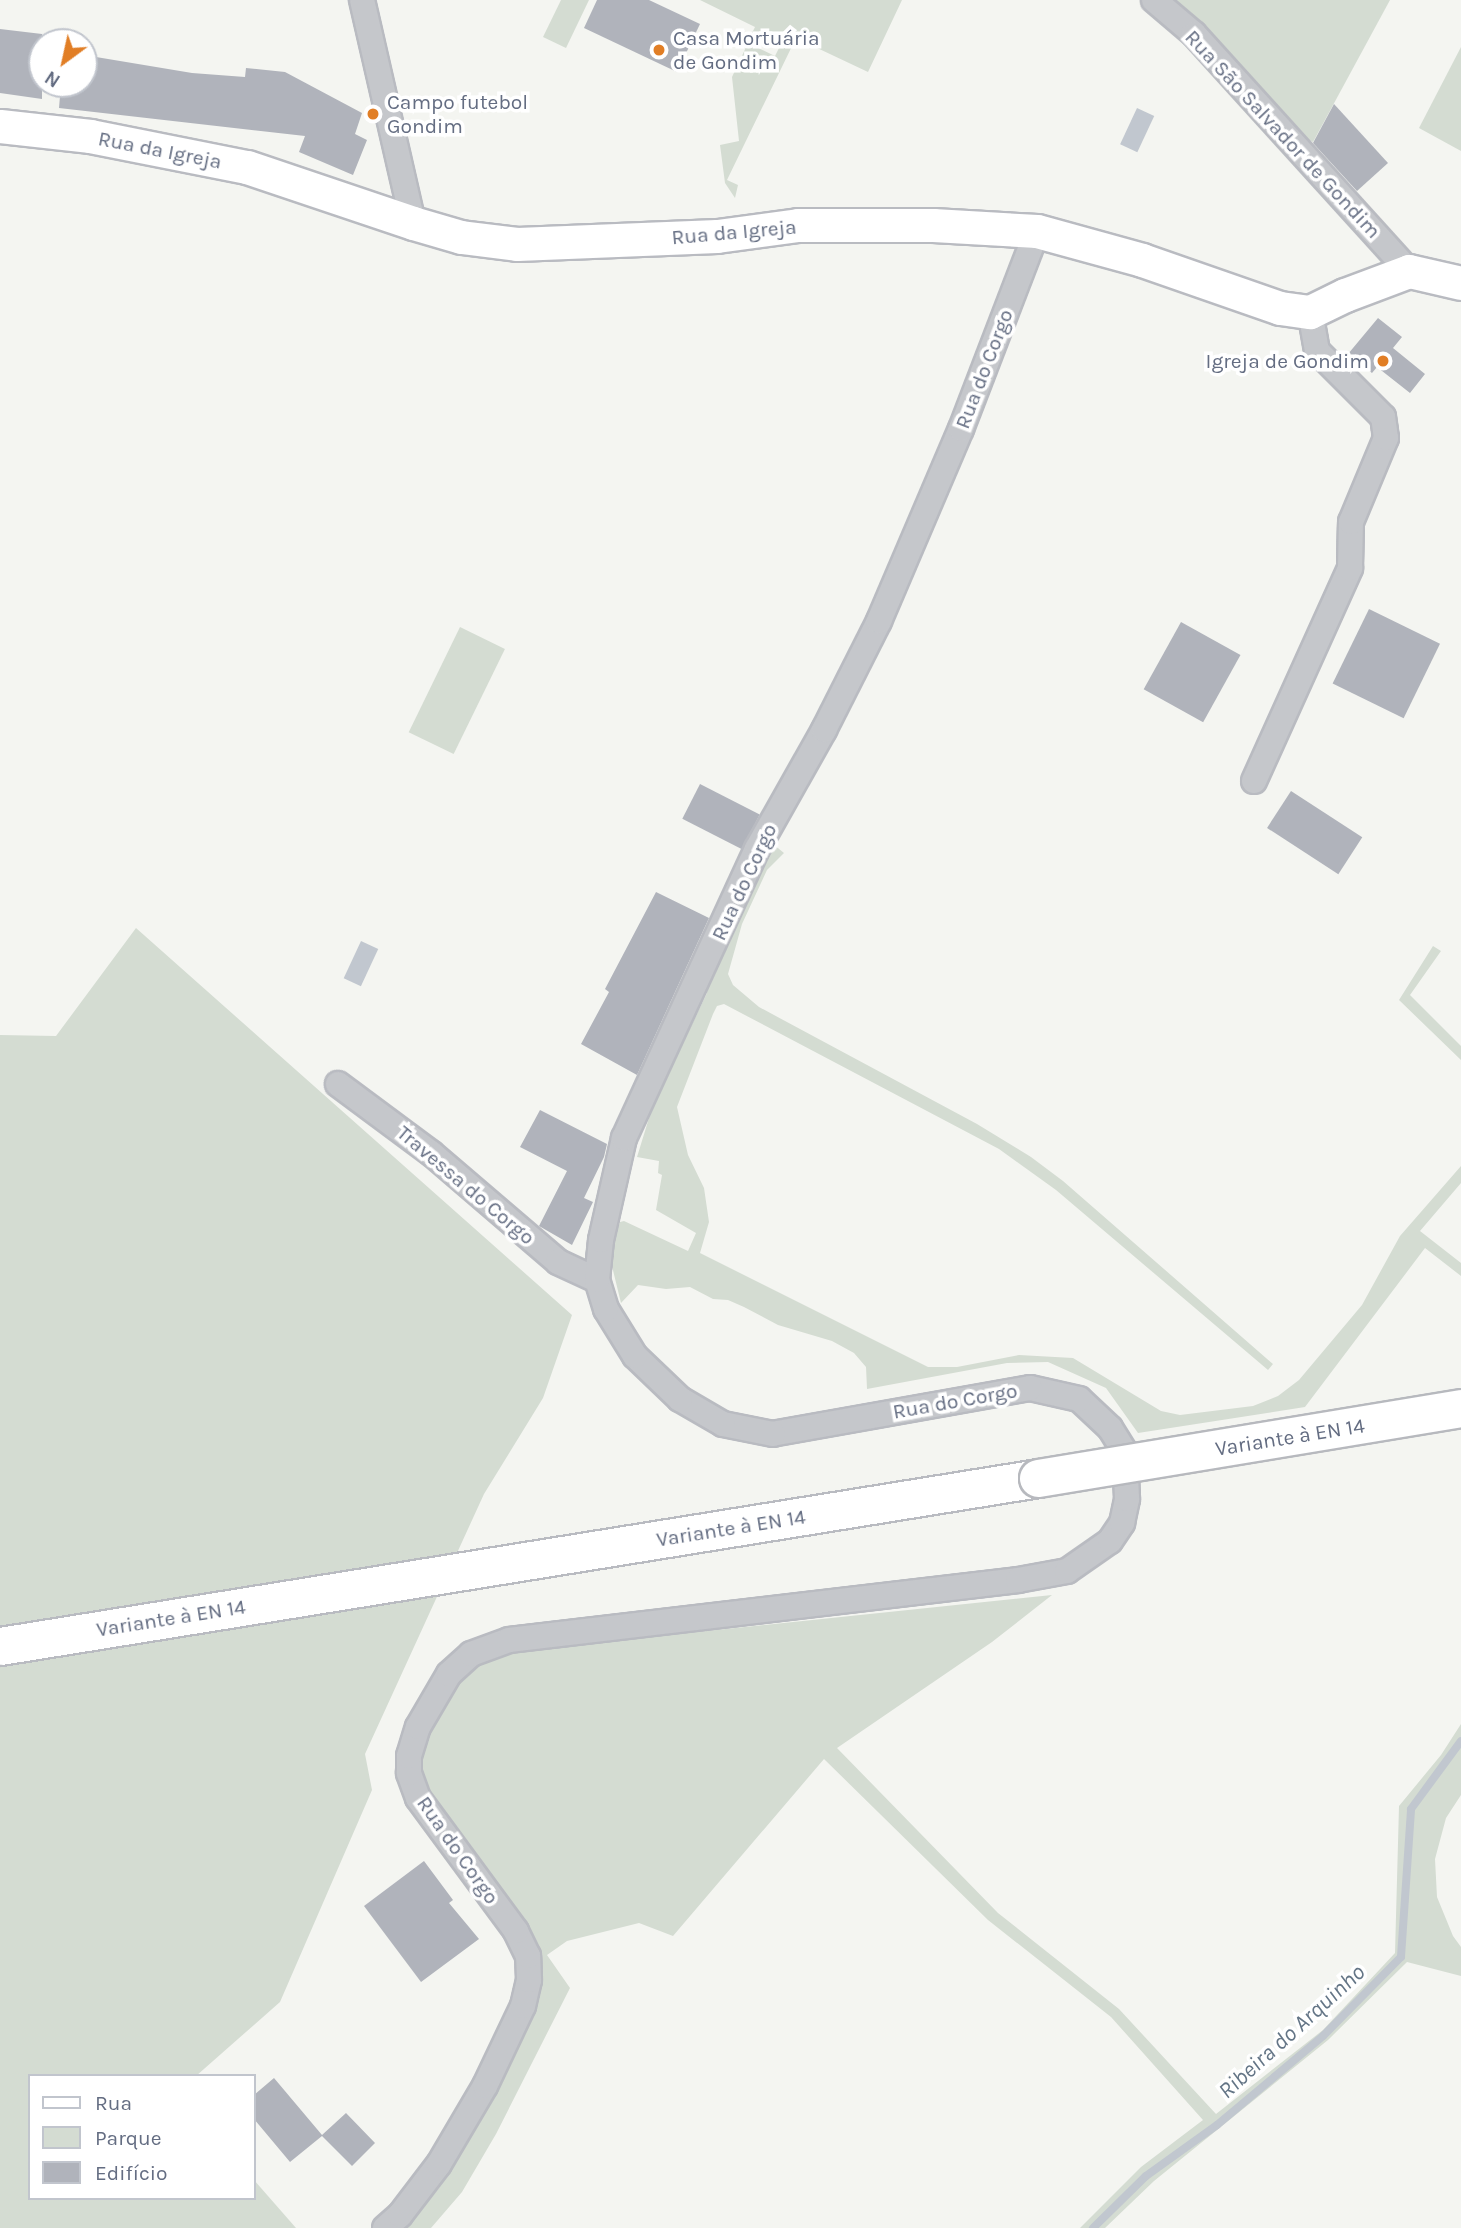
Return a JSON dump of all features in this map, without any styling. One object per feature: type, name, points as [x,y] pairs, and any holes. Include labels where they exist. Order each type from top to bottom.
[{"type":"main road","name":"Variante à EN 14","points":[[0,1646],[1461,1408]]},
{"type":"street","points":[[362,0],[413,223]]},
{"type":"street","name":"Rua São Salvador de Gondim","points":[[1154,0],[1194,34],[1409,271]]},
{"type":"street","name":"Rua da Igreja","points":[[1,127],[90,136],[247,167],[461,237],[516,244],[717,236],[799,225],[933,225],[1037,231],[1142,260],[1280,308],[1310,312]]},
{"type":"street","name":"Rua do Corgo","points":[[385,2228],[400,2215],[439,2164],[472,2108],[523,2006],[529,1980],[528,1956],[516,1931],[418,1798],[409,1773],[409,1756],[418,1727],[449,1674],[471,1654],[509,1640],[1018,1580],[1067,1571],[1110,1541],[1122,1523],[1127,1499],[1125,1452],[1110,1428],[1079,1399],[1030,1388],[773,1434],[723,1424],[680,1399],[635,1356],[606,1309],[597,1280],[601,1240],[624,1138],[757,849],[824,730],[879,621],[961,429],[1037,231]]},
{"type":"street","points":[[1254,781],[1350,568],[1351,522],[1386,438],[1383,417],[1317,351],[1310,312],[1345,295],[1409,271],[1461,283]]},
{"type":"street","name":"Travessa do Corgo","points":[[338,1084],[431,1153],[558,1262],[597,1280]]},
{"type":"green space","points":[[561,0],[589,0],[566,48],[543,37]]},
{"type":"green space","points":[[700,0],[902,0],[868,72],[796,38],[727,180],[738,185],[735,198],[725,183],[720,145],[739,141],[732,77],[748,43],[775,56],[779,48],[751,35],[755,27]]},
{"type":"green space","points":[[1170,0],[1390,0],[1313,142],[1298,135]]},
{"type":"green space","points":[[1461,47],[1461,151],[1419,128]]},
{"type":"green space","points":[[460,627],[505,649],[454,754],[409,732]]},
{"type":"green space","points":[[773,844],[784,853],[767,870],[742,924],[728,974],[733,985],[759,1007],[977,1124],[1031,1157],[1063,1181],[1273,1364],[1268,1370],[1056,1190],[999,1149],[724,1004],[717,1006],[713,1014],[677,1107],[688,1155],[704,1188],[709,1222],[700,1253],[928,1367],[957,1367],[1019,1355],[1073,1358],[1161,1411],[1180,1415],[1253,1406],[1278,1396],[1299,1380],[1362,1305],[1400,1236],[1461,1166],[1461,1183],[1420,1231],[1461,1263],[1461,1276],[1425,1248],[1305,1407],[1138,1433],[1106,1388],[1048,1362],[1007,1363],[867,1389],[866,1367],[854,1353],[832,1341],[778,1325],[728,1300],[713,1299],[690,1287],[666,1289],[638,1285],[621,1303],[609,1254],[620,1222],[624,1221],[688,1251],[696,1233],[656,1210],[662,1175],[658,1173],[659,1161],[637,1157],[653,1105],[707,993],[706,986],[740,907]]},
{"type":"green space","points":[[136,928],[572,1315],[543,1398],[484,1494],[365,1754],[372,1790],[280,2002],[198,2074],[28,2074],[28,2200],[256,2200],[256,2182],[296,2228],[0,2228],[0,1035],[56,1036]]},
{"type":"green space","points":[[1433,946],[1441,951],[1410,995],[1461,1046],[1461,1060],[1399,1000]]},
{"type":"green space","points":[[1052,1595],[992,1642],[837,1748],[998,1913],[1119,2009],[1216,2114],[1323,2030],[1395,1953],[1399,1806],[1441,1755],[1461,1724],[1461,1795],[1446,1818],[1435,1859],[1437,1897],[1453,1936],[1461,1947],[1461,1976],[1407,1962],[1328,2040],[1154,2181],[1105,2228],[1080,2228],[1141,2167],[1203,2120],[1111,2017],[988,1920],[824,1759],[673,1936],[639,1923],[567,1941],[547,1955],[570,1988],[496,2134],[462,2192],[431,2228],[404,2228],[439,2188],[480,2122],[524,2031],[541,1979],[431,1800],[420,1774],[418,1750],[445,1693],[467,1673],[493,1657],[525,1650]]},
{"type":"shaded area","points":[[1137,108],[1154,116],[1137,152],[1120,144]]},
{"type":"shaded area","points":[[361,941],[378,949],[361,986],[344,978]]},
{"type":"building","name":"Casa Mortuária de Gondim","points":[[597,0],[649,0],[700,24],[677,72],[584,28]]},
{"type":"building","points":[[0,29],[28,32],[28,97],[0,93]]},
{"type":"building","points":[[98,57],[192,73],[245,77],[246,68],[285,72],[362,113],[355,134],[367,140],[353,175],[299,152],[305,136],[59,108],[60,98],[98,98]]},
{"type":"building","points":[[1334,104],[1388,163],[1357,191],[1313,143]]},
{"type":"building","name":"Igreja de Gondim","points":[[1378,318],[1402,337],[1393,348],[1425,374],[1410,393],[1377,367],[1372,373],[1348,354]]},
{"type":"building","points":[[1369,609],[1440,644],[1404,718],[1333,684]]},
{"type":"building","points":[[1181,622],[1240,655],[1203,722],[1144,689]]},
{"type":"building","points":[[700,784],[760,814],[742,849],[682,819]]},
{"type":"building","points":[[1291,791],[1362,837],[1338,874],[1267,828]]},
{"type":"building","points":[[656,892],[709,918],[637,1075],[581,1044],[609,992],[605,989]]},
{"type":"building","points":[[540,1110],[607,1144],[604,1157],[584,1198],[593,1202],[572,1245],[539,1226],[567,1171],[520,1147]]},
{"type":"building","points":[[424,1861],[453,1900],[449,1903],[479,1939],[421,1982],[364,1906]]},
{"type":"building","points":[[274,2078],[322,2135],[346,2113],[375,2143],[352,2166],[322,2136],[290,2162],[256,2121],[256,2093]]},
{"type":"waterway","name":"Ribeira do Arquinho","points":[[1093,2228],[1146,2176],[1217,2125],[1323,2036],[1401,1957],[1411,1809],[1461,1741]]},
{"type":"place","name":"Casa Mortuária de Gondim","points":[[659,50]]},
{"type":"place","name":"Campo futebol Gondim","points":[[373,114]]},
{"type":"place","name":"Igreja de Gondim","points":[[1383,361]]}]
